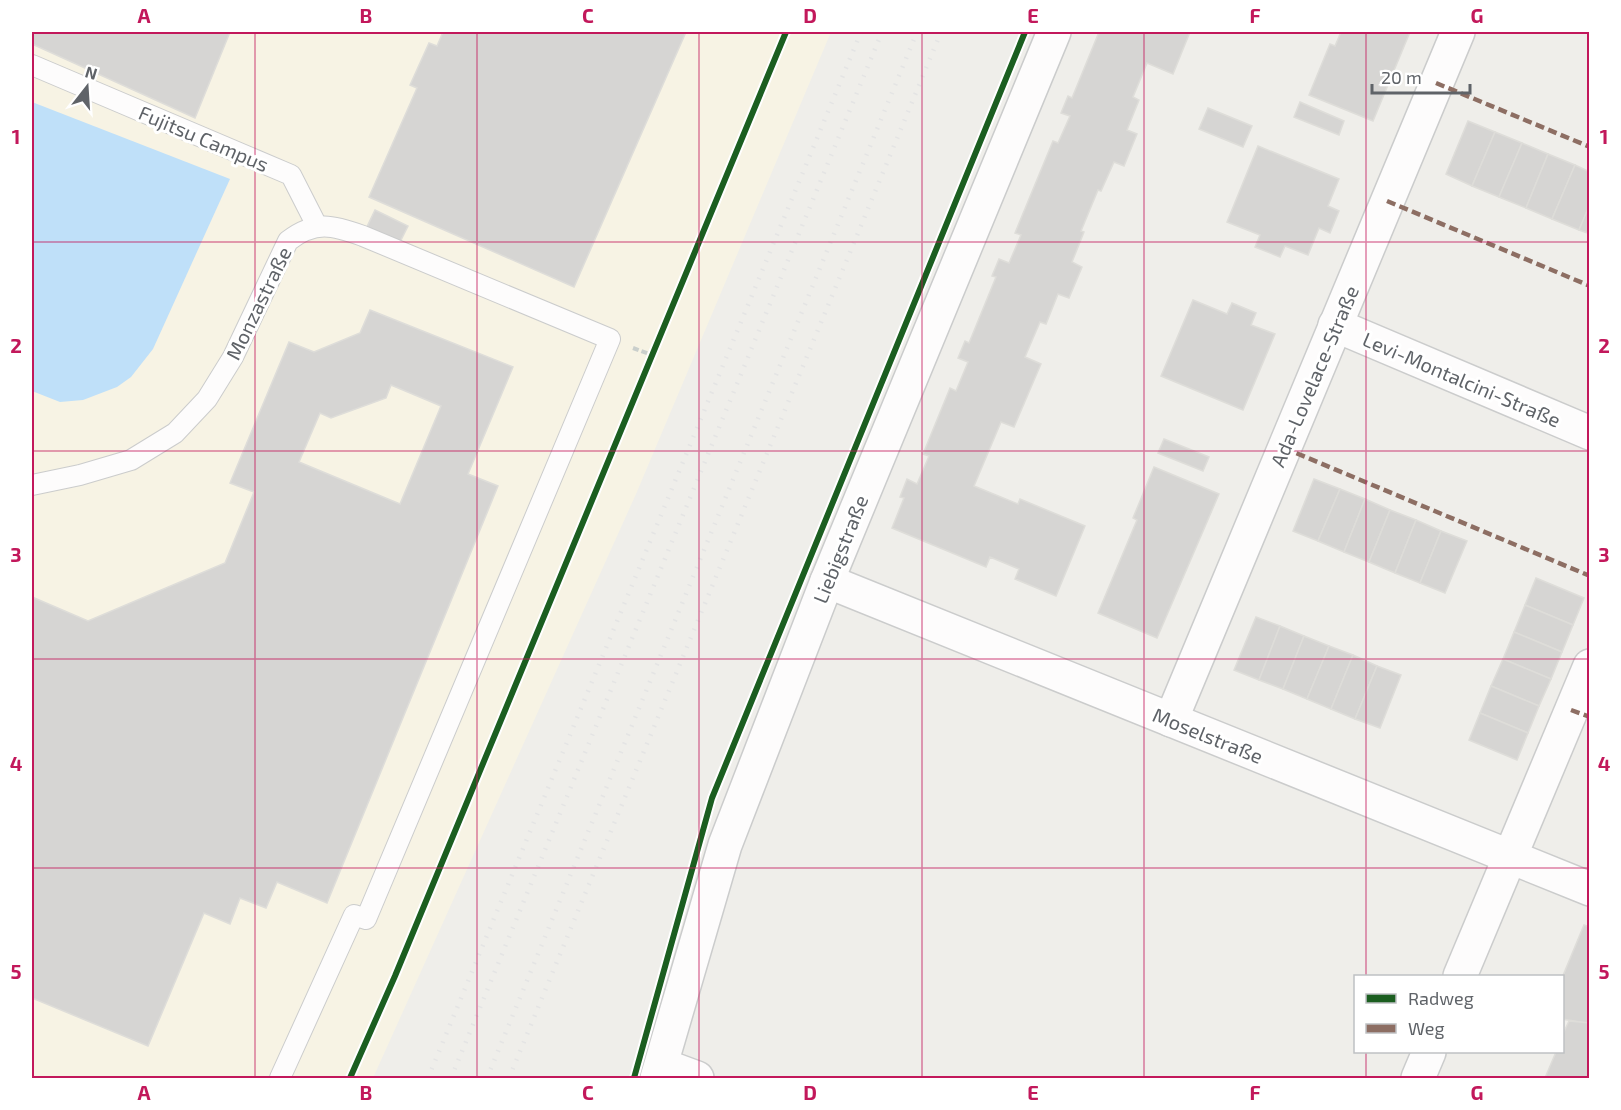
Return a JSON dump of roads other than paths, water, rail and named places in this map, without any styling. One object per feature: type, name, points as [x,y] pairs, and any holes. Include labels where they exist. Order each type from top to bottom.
[{"type":"street","name":"Liebigstraße","points":[[659,1072],[725,845],[827,581],[1054,32]]},
{"type":"street","name":"Ada-Lovelace-Straße","points":[[1171,720],[1458,32]]},
{"type":"street","name":"Levi-Montalcini-Straße","points":[[1335,325],[1590,433]]},
{"type":"street","name":"Moselstraße","points":[[827,581],[1590,889]]},
{"type":"street","points":[[1460,975],[1590,666]]},
{"type":"street","points":[[1418,1078],[1429,1053]]},
{"type":"street","points":[[659,1072],[697,1078]]},
{"type":"lane","name":"Fujitsu Campus","points":[[32,65],[291,175],[317,226]]},
{"type":"lane","points":[[280,1078],[354,915],[366,919],[610,339],[363,236],[340,228],[317,226]]},
{"type":"lane","name":"Monzastraße","points":[[32,485],[80,475],[131,460],[175,434],[207,399],[233,357],[288,241],[300,231],[317,226]]},
{"type":"water","points":[[32,102],[230,179],[153,349],[131,377],[117,387],[83,400],[60,402],[32,391]]},
{"type":"railway","points":[[428,1078],[861,32]]},
{"type":"railway","points":[[451,1078],[882,32]]},
{"type":"railway","points":[[487,1078],[917,32]]},
{"type":"railway","points":[[509,1078],[941,32]]}]
